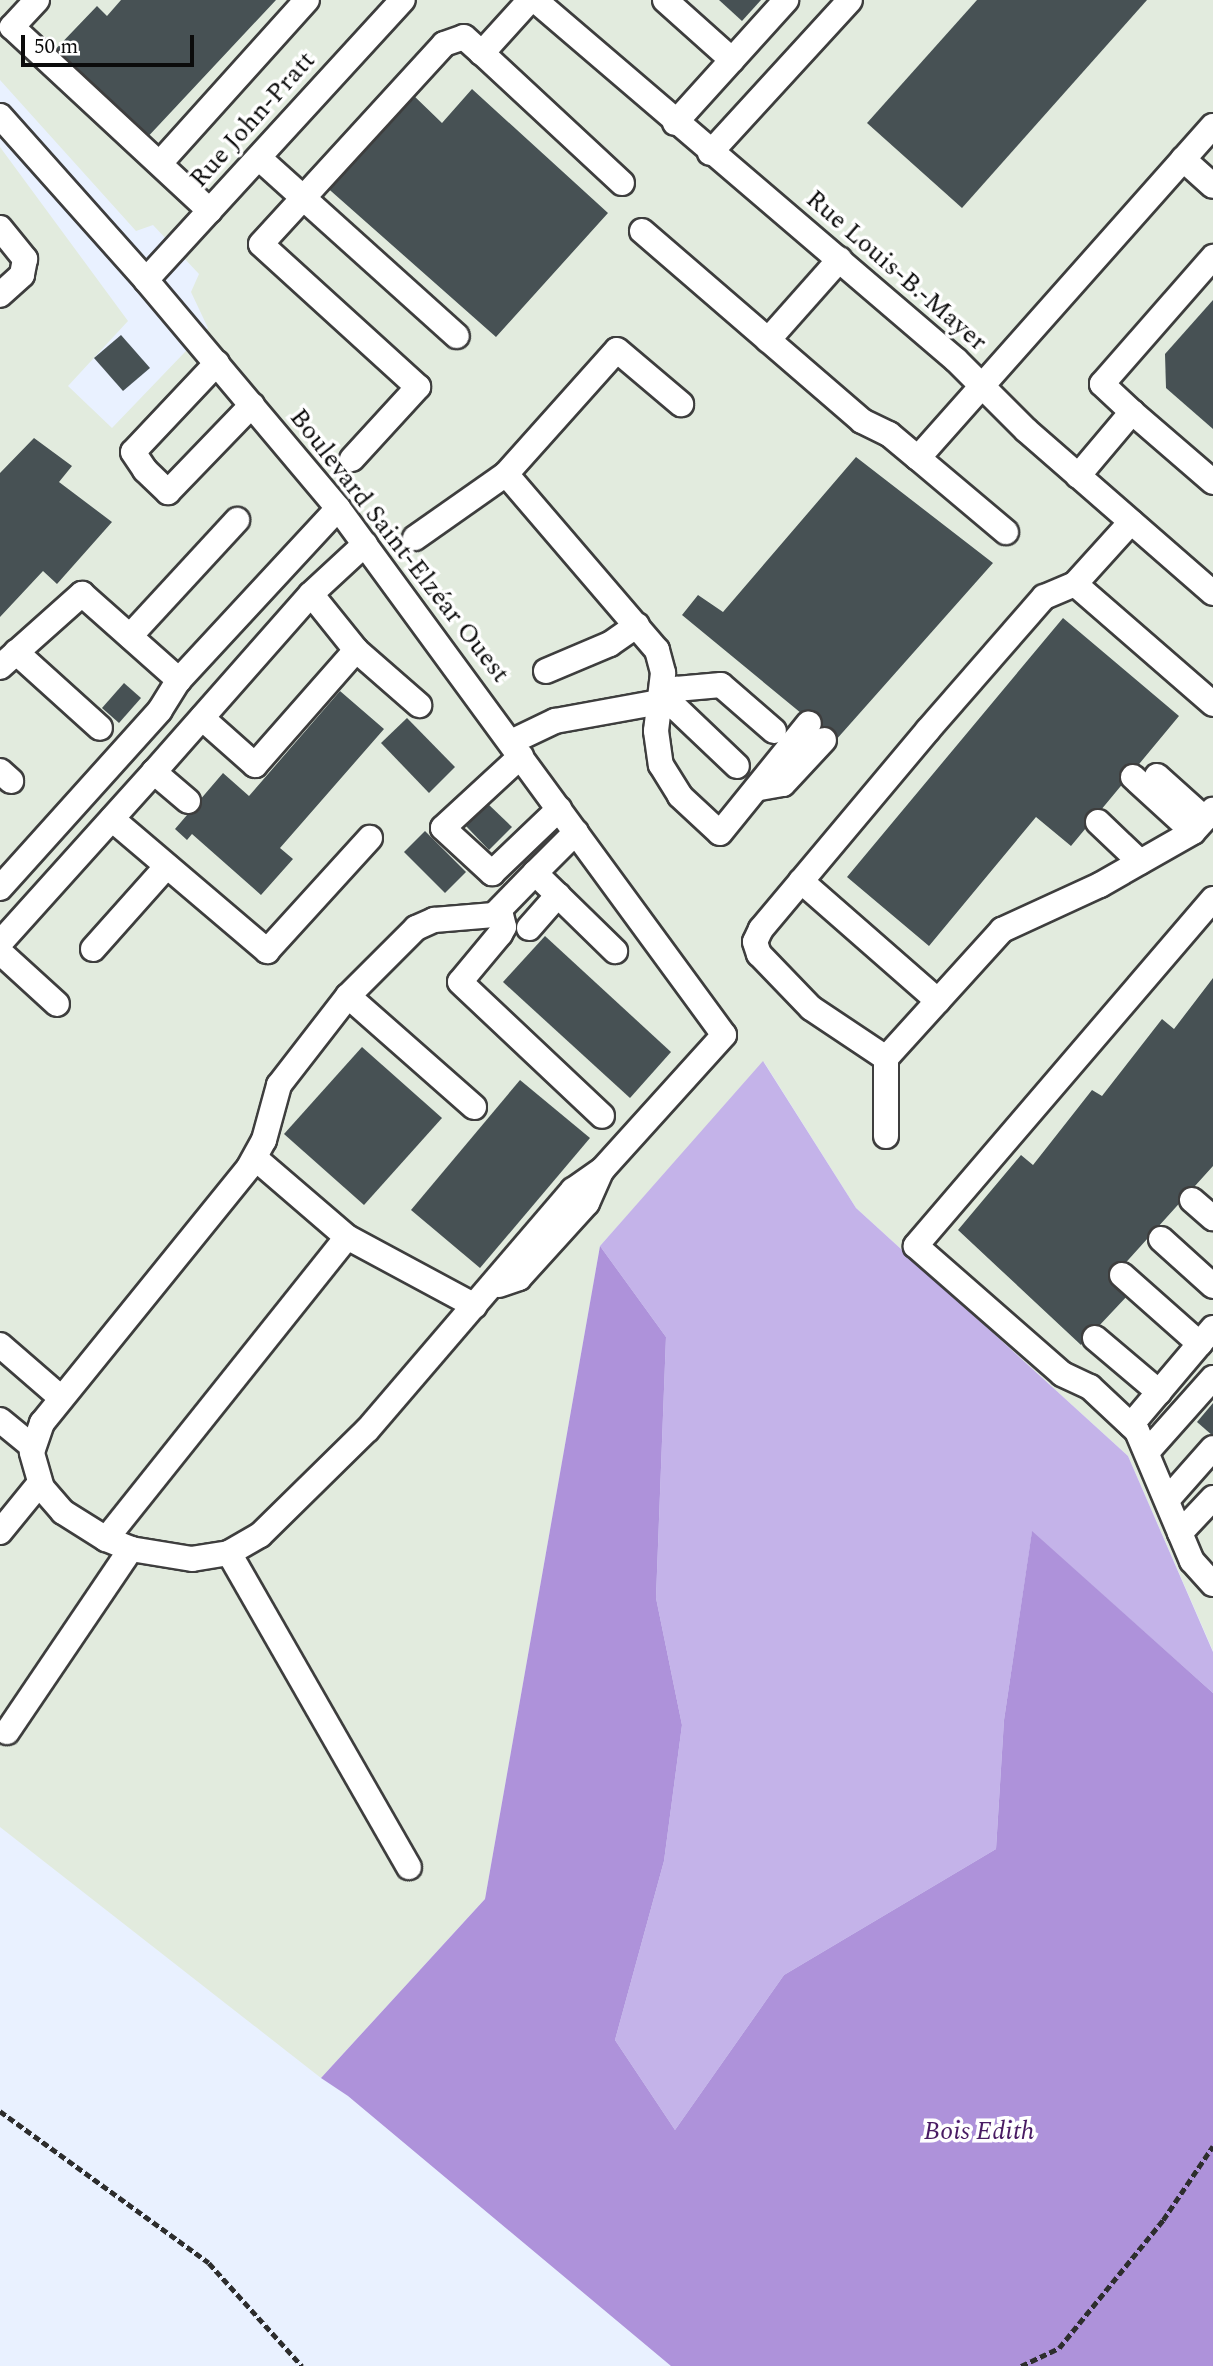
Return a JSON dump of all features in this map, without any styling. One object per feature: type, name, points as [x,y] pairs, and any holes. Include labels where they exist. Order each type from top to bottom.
[{"type":"street","points":[[37,0],[12,27],[211,211]]},
{"type":"street","points":[[161,162],[307,0]]},
{"type":"street","name":"Rue John-Pratt","points":[[146,280],[403,0]]},
{"type":"street","points":[[482,53],[532,0]]},
{"type":"street","name":"Rue Louis-B.-Mayer","points":[[532,0],[710,153],[840,259],[1078,476],[1213,593]]},
{"type":"street","points":[[665,0],[732,60]]},
{"type":"street","points":[[675,123],[786,0]]},
{"type":"street","points":[[710,153],[850,0]]},
{"type":"street","points":[[352,459],[418,387],[261,244],[444,44],[464,37],[622,183]]},
{"type":"street","name":"Boulevard Saint-Elzéar Ouest","points":[[0,116],[146,280],[338,508],[724,1035],[603,1169],[573,1190],[482,1297]]},
{"type":"street","points":[[918,458],[1213,126]]},
{"type":"street","points":[[259,158],[457,335]]},
{"type":"street","points":[[1183,159],[1213,186]]},
{"type":"street","points":[[0,228],[25,259],[22,275],[0,295]]},
{"type":"street","points":[[642,231],[862,421],[889,434],[1006,532]]},
{"type":"street","points":[[1213,257],[1102,384],[1213,482]]},
{"type":"street","points":[[768,340],[840,259]]},
{"type":"street","points":[[415,538],[506,474],[617,350],[681,404]]},
{"type":"street","points":[[217,363],[133,452],[145,470],[169,492],[252,405]]},
{"type":"street","points":[[1078,476],[1132,412]]},
{"type":"street","points":[[506,474],[657,650],[663,673],[658,753],[667,778],[720,833],[760,788],[771,766],[817,732]]},
{"type":"street","points":[[0,888],[160,710],[180,680],[338,508]]},
{"type":"street","points":[[130,636],[237,520]]},
{"type":"street","points":[[886,1058],[811,1008],[774,975],[756,948],[761,929],[1044,597],[1075,584],[1131,522]]},
{"type":"street","points":[[0,943],[311,594],[365,544]]},
{"type":"street","points":[[1075,584],[1213,704]]},
{"type":"street","points":[[100,728],[8,660],[82,594],[180,680]]},
{"type":"street","points":[[311,594],[356,650],[419,705]]},
{"type":"street","points":[[547,671],[610,644],[637,625]]},
{"type":"street","points":[[202,718],[256,765],[356,650]]},
{"type":"street","points":[[559,809],[492,873],[443,828],[516,749],[555,722],[660,702],[676,689],[721,685],[774,731]]},
{"type":"street","points":[[660,702],[676,708],[737,765]]},
{"type":"street","points":[[154,772],[188,801]]},
{"type":"street","points":[[886,1136],[886,1058],[1002,930],[1140,862],[1204,821],[1140,773]]},
{"type":"street","points":[[111,819],[267,951],[370,838]]},
{"type":"street","points":[[1098,822],[1140,862]]},
{"type":"street","points":[[255,1157],[347,1237],[482,1297],[305,1492],[260,1535],[229,1553],[192,1559],[131,1549],[106,1539],[63,1512],[40,1483],[33,1447],[41,1423],[255,1157],[279,1085],[348,996],[416,928],[434,920],[485,917],[500,911],[576,832]]},
{"type":"street","points":[[93,948],[167,866]]},
{"type":"street","points":[[535,873],[615,951]]},
{"type":"street","points":[[801,881],[937,1001]]},
{"type":"street","points":[[529,928],[558,895]]},
{"type":"street","points":[[1213,899],[916,1246],[1062,1374],[1090,1387],[1131,1425],[1147,1452],[1192,1560],[1213,1584]]},
{"type":"street","points":[[500,911],[504,927],[460,982],[602,1116]]},
{"type":"street","points":[[0,952],[57,1004]]},
{"type":"street","points":[[348,996],[474,1107]]},
{"type":"street","points":[[1192,1200],[1213,1218]]},
{"type":"street","points":[[106,1539],[347,1237]]},
{"type":"street","points":[[1161,1239],[1213,1286]]},
{"type":"street","points":[[1122,1275],[1206,1336],[1131,1425]]},
{"type":"street","points":[[1095,1338],[1159,1392]]},
{"type":"street","points":[[0,1345],[60,1397]]},
{"type":"street","points":[[1147,1452],[1213,1378]]},
{"type":"street","points":[[0,1420],[33,1447]]},
{"type":"street","points":[[1167,1500],[1213,1448]]},
{"type":"street","points":[[0,1532],[40,1483]]},
{"type":"street","points":[[1180,1534],[1213,1498]]},
{"type":"street","points":[[8,1732],[131,1549]]},
{"type":"street","points":[[229,1553],[409,1867]]},
{"type":"path","points":[[0,2111],[209,2263],[302,2366]]},
{"type":"path","points":[[1021,2366],[1059,2348],[1163,2220],[1213,2146]]},
{"type":"shaded area","points":[[0,0],[1213,0],[1213,1651],[1128,1456],[856,1208],[764,1062],[600,1246],[485,1899],[321,2078],[0,1827],[0,147],[128,321],[68,386],[112,428],[208,328],[191,292],[199,274],[153,225],[136,231],[0,80]]},
{"type":"shaded area","points":[[763,1061],[856,1208],[1128,1456],[1213,1652],[1213,1693],[1032,1532],[1004,1720],[996,1849],[784,1975],[675,2130],[615,2040],[664,1861],[682,1725],[656,1598],[666,1337],[600,1246]]},
{"type":"green space","name":"Bois Edith","points":[[600,1246],[666,1337],[656,1598],[682,1725],[664,1861],[615,2040],[675,2130],[784,1975],[996,1849],[1004,1720],[1032,1531],[1213,1693],[1213,2366],[671,2366],[348,2096],[321,2078],[485,1899]]},
{"type":"building","points":[[121,0],[276,0],[143,142],[51,54],[97,6],[107,16]]},
{"type":"building","points":[[719,0],[761,0],[742,21]]},
{"type":"building","points":[[977,0],[1147,0],[962,208],[867,123]]},
{"type":"building","points":[[472,89],[608,213],[496,337],[323,184],[411,93],[442,123]]},
{"type":"building","points":[[1213,300],[1213,429],[1166,388],[1165,354]]},
{"type":"building","points":[[121,335],[150,368],[123,391],[94,358]]},
{"type":"building","points":[[34,438],[72,466],[59,482],[112,522],[57,584],[43,571],[0,617],[0,473]]},
{"type":"building","points":[[856,457],[993,563],[835,741],[682,615],[698,595],[723,612]]},
{"type":"building","points":[[1063,618],[1179,716],[1071,846],[1036,817],[929,946],[847,877]]},
{"type":"building","points":[[124,683],[141,698],[119,723],[102,708]]},
{"type":"building","points":[[340,691],[384,729],[280,848],[293,859],[261,895],[192,834],[187,840],[175,829],[223,773],[249,796]]},
{"type":"building","points":[[407,718],[455,767],[429,793],[381,743]]},
{"type":"building","points":[[486,802],[512,827],[489,850],[464,824]]},
{"type":"building","points":[[425,831],[466,872],[445,893],[404,852]]},
{"type":"building","points":[[545,936],[671,1052],[630,1098],[503,982]]},
{"type":"building","points":[[1213,978],[1213,1166],[1111,1279],[1129,1294],[1081,1345],[958,1230],[1021,1155],[1033,1165],[1092,1090],[1102,1096],[1162,1019],[1174,1029]]},
{"type":"building","points":[[362,1047],[442,1118],[364,1205],[284,1134]]},
{"type":"building","points":[[520,1080],[590,1138],[480,1268],[411,1210]]},
{"type":"building","points":[[1213,1403],[1213,1436],[1197,1422]]}]
